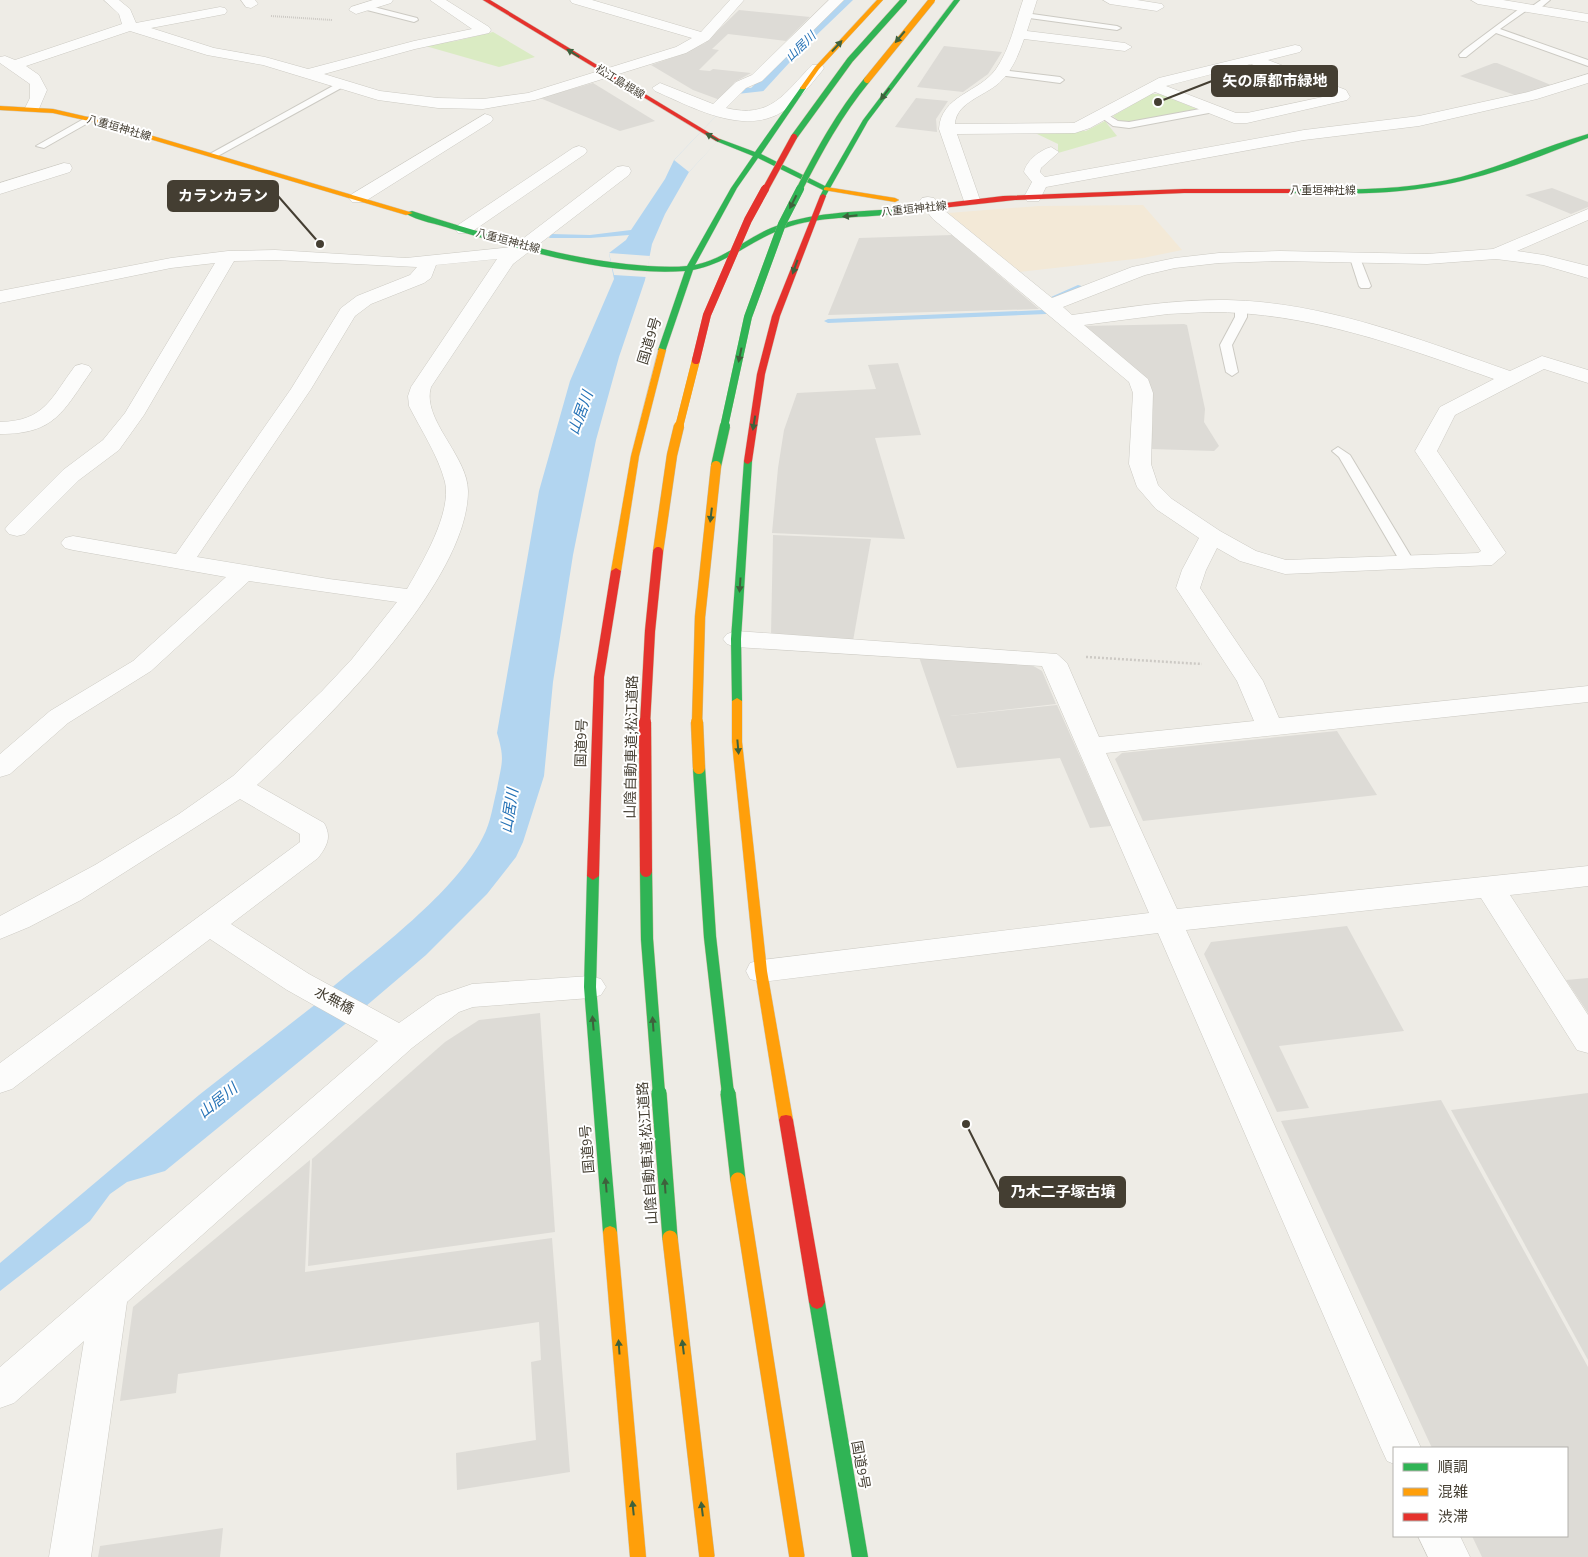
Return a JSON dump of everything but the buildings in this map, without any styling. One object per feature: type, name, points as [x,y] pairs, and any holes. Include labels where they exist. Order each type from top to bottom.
[{"type":"main road","name":"松江島根線","points":[[486,0],[725,144],[757,155],[826,189]]},
{"type":"main road","name":"国道9号","points":[[638,1557],[626,1438],[590,987],[599,677],[635,456],[661,354],[690,268],[734,188],[817,68],[880,0]]},
{"type":"main road","name":"山陰自動車道;松江道路","points":[[707,1557],[667,1216],[647,939],[644,743],[652,593],[672,455],[707,315],[748,220],[789,144],[824,93],[904,0]]},
{"type":"main road","points":[[797,1557],[741,1210],[710,937],[697,742],[701,595],[721,438],[748,317],[782,224],[821,147],[849,102],[932,0]]},
{"type":"main road","name":"国道9号","points":[[860,1557],[761,971],[737,742],[736,640],[748,459],[761,374],[776,316],[826,189],[865,121],[958,0]]},
{"type":"main road","name":"松江島根線","points":[[609,57],[649,81]]},
{"type":"main road","name":"八重垣神社線","points":[[0,108],[33,108],[90,119],[464,229],[520,249],[613,265],[690,268],[717,262],[764,234],[786,226],[812,221],[1031,192],[1364,190],[1420,186],[1495,169],[1588,136]]},
{"type":"main road","name":"松江島根線","points":[[732,132],[740,137],[757,155]]},
{"type":"main road","name":"八重垣神社線","points":[[826,189],[931,205],[1031,192]]},
{"type":"street","points":[[111,0],[126,12],[133,27],[212,52],[265,61],[340,85],[410,101],[483,104],[530,97],[681,50],[704,37],[737,0]]},
{"type":"street","points":[[361,8],[386,0]]},
{"type":"street","points":[[308,74],[414,44],[448,40],[484,30],[437,0]]},
{"type":"street","points":[[577,0],[704,37]]},
{"type":"street","points":[[715,116],[742,85],[757,78],[838,0]]},
{"type":"street","points":[[972,200],[947,129],[946,120],[952,109],[1001,73],[1019,34],[1030,0]]},
{"type":"street","points":[[1110,0],[1157,7]]},
{"type":"street","points":[[1478,0],[1588,18]]},
{"type":"street","points":[[13,66],[133,27],[220,11]]},
{"type":"street","points":[[1019,34],[1124,47]]},
{"type":"street","points":[[947,129],[1075,128],[1103,115],[1152,86],[1295,49]]},
{"type":"street","points":[[0,56],[13,66],[36,78],[40,87],[38,100],[33,108]]},
{"type":"street","points":[[1152,86],[1228,117],[1247,118],[1342,97],[1341,93],[1254,60]]},
{"type":"street","points":[[649,81],[715,116],[763,114],[776,109],[817,68]]},
{"type":"street","points":[[1051,152],[1033,166],[1031,192],[1304,135],[1420,121],[1532,96],[1588,78]]},
{"type":"street","points":[[358,198],[485,119]]},
{"type":"street","points":[[464,229],[579,151]]},
{"type":"street","points":[[0,189],[64,168]]},
{"type":"street","points":[[0,928],[30,915],[80,888],[239,786],[316,712],[400,616],[432,567],[455,508],[457,489],[451,468],[420,406],[418,396],[421,387],[506,260],[623,171]]},
{"type":"street","points":[[931,205],[1066,321],[1138,379],[1143,392],[1140,464],[1148,487],[1164,504],[1212,536],[1248,556],[1285,567],[1484,560],[1494,553],[1426,451],[1447,411],[1542,362],[1588,377]]},
{"type":"street","points":[[1496,254],[1588,214]]},
{"type":"street","points":[[0,297],[171,263],[228,256],[275,254],[395,262],[428,261],[520,249]]},
{"type":"street","points":[[1049,306],[1138,271],[1176,263],[1272,256],[1427,259],[1496,254],[1544,260],[1588,272]]},
{"type":"street","points":[[17,530],[71,475],[110,445],[134,416],[228,256]]},
{"type":"street","points":[[183,560],[301,389],[348,312],[364,300],[417,279],[424,274],[428,261]]},
{"type":"street","points":[[1066,321],[1196,307],[1241,307],[1322,316],[1358,325],[1511,378]]},
{"type":"street","points":[[0,428],[23,428],[44,420],[82,370]]},
{"type":"street","points":[[1212,536],[1194,570],[1188,588],[1238,666],[1250,681],[1270,727]]},
{"type":"street","points":[[73,543],[183,560],[244,573],[349,591],[414,597]]},
{"type":"street","points":[[0,768],[60,717],[142,666],[244,573]]},
{"type":"street","points":[[736,640],[1048,659],[1054,663],[1401,1447]]},
{"type":"street","points":[[1090,746],[1588,694]]},
{"type":"street","points":[[0,1080],[211,925],[308,851],[316,836],[314,830],[239,786]]},
{"type":"street","points":[[761,971],[1168,921],[1588,876]]},
{"type":"street","points":[[1489,886],[1588,1041]]},
{"type":"street","name":"水無橋","points":[[211,925],[298,982],[401,1040]]},
{"type":"street","points":[[0,1391],[401,1040],[448,1004],[472,996],[590,987]]},
{"type":"street","points":[[70,1557],[109,1297]]},
{"type":"street","points":[[1440,1537],[1449,1557]]},
{"type":"lane","points":[[1463,55],[1470,47],[1492,34],[1494,30],[1546,0]]},
{"type":"lane","points":[[361,8],[414,20]]},
{"type":"lane","points":[[1025,15],[1117,28]]},
{"type":"lane","points":[[1494,30],[1588,63]]},
{"type":"lane","points":[[1001,73],[1060,80]]},
{"type":"lane","points":[[214,155],[340,85]]},
{"type":"lane","points":[[1103,115],[1116,124],[1129,126],[1211,110]]},
{"type":"lane","points":[[41,146],[90,119]]},
{"type":"lane","points":[[1355,258],[1365,286]]},
{"type":"lane","points":[[1232,372],[1226,345],[1241,317],[1241,307]]},
{"type":"lane","points":[[1338,451],[1344,455],[1408,563]]},
{"type":"path","points":[[249,2],[273,16],[334,20],[360,11],[361,8]]},
{"type":"path","points":[[1048,659],[1071,656],[1238,666]]},
{"type":"shaded area","points":[[739,10],[810,17],[786,41],[728,34],[712,49],[719,50],[699,70],[710,71],[713,69],[751,73],[735,82],[720,100],[693,90],[651,65],[680,55],[705,43]]},
{"type":"shaded area","points":[[944,46],[1002,52],[988,74],[963,92],[917,87]]},
{"type":"shaded area","points":[[1494,63],[1551,85],[1518,96],[1460,76]]},
{"type":"shaded area","points":[[593,83],[655,121],[620,131],[540,98]]},
{"type":"shaded area","points":[[916,98],[948,101],[936,119],[937,132],[895,127]]},
{"type":"shaded area","points":[[1552,188],[1588,202],[1588,207],[1571,214],[1525,195]]},
{"type":"shaded area","points":[[1143,205],[1182,250],[1143,258],[1019,272],[948,213],[1039,206]]},
{"type":"shaded area","points":[[952,235],[1039,309],[828,315],[859,238]]},
{"type":"shaded area","points":[[1187,325],[1205,409],[1204,422],[1219,446],[1214,451],[1151,449],[1153,420],[1151,387],[1083,326]]},
{"type":"shaded area","points":[[898,363],[921,435],[875,438],[905,539],[772,533],[778,468],[784,430],[797,393],[876,389],[868,365]]},
{"type":"shaded area","points":[[773,535],[871,539],[853,641],[771,635]]},
{"type":"shaded area","points":[[919,657],[1030,664],[1042,671],[1056,704],[950,716],[1057,705],[1111,826],[1090,828],[1060,758],[957,768]]},
{"type":"shaded area","points":[[1337,731],[1377,795],[1143,821],[1115,759],[1122,753]]},
{"type":"shaded area","points":[[1347,926],[1404,1031],[1279,1046],[1309,1108],[1277,1112],[1204,954],[1211,942]]},
{"type":"shaded area","points":[[1588,978],[1588,1013],[1566,980]]},
{"type":"shaded area","points":[[540,1013],[555,1232],[308,1266],[312,1159],[445,1042],[479,1020]]},
{"type":"shaded area","points":[[1588,1093],[1588,1360],[1451,1110]]},
{"type":"shaded area","points":[[1441,1100],[1588,1367],[1588,1557],[1482,1557],[1472,1537],[1568,1537],[1568,1447],[1432,1447],[1281,1121]]},
{"type":"shaded area","points":[[310,1160],[305,1272],[552,1238],[570,1472],[457,1490],[456,1453],[536,1440],[531,1362],[541,1360],[539,1322],[178,1374],[176,1393],[120,1401],[133,1307]]},
{"type":"shaded area","points":[[223,1528],[220,1557],[98,1557],[100,1546]]},
{"type":"green space","points":[[493,32],[535,57],[499,67],[422,45],[456,41]]},
{"type":"green space","points":[[1151,94],[1160,94],[1197,109],[1128,122],[1119,121],[1113,116]]},
{"type":"green space","points":[[1105,121],[1117,136],[1058,153],[1058,144],[1033,132],[1086,131]]},
{"type":"water","name":"山居川","points":[[841,0],[853,0],[801,50],[689,172],[665,214],[652,244],[645,280],[619,357],[596,440],[573,555],[553,682],[544,776],[523,842],[516,857],[487,894],[426,955],[359,1012],[327,992],[390,940],[454,879],[483,837],[492,813],[502,761],[497,733],[539,491],[570,381],[614,279],[609,253],[626,240],[629,235],[590,238],[549,238],[551,234],[590,235],[631,230],[665,179],[674,160],[744,87],[751,88]]},
{"type":"water","name":"山居川","points":[[321,1000],[355,1016],[165,1171],[127,1182],[110,1194],[90,1221],[0,1291],[0,1263],[199,1095]]},
{"type":"pier","points":[[765,91],[689,172],[674,160],[737,94]]},
{"type":"pier","points":[[609,253],[650,256],[646,277],[614,275]]},
{"type":"waterway","points":[[1059,298],[1055,297],[1081,287]]},
{"type":"waterway","points":[[828,321],[1043,312]]},
{"type":"traffic: fast","points":[[794,137],[850,60],[904,0]]},
{"type":"traffic: fast","points":[[823,196],[865,121],[957,0]]},
{"type":"traffic: fast","points":[[716,466],[748,317],[782,224],[821,147],[849,102],[867,80]]},
{"type":"traffic: fast","points":[[662,350],[690,268],[734,188],[803,88]]},
{"type":"traffic: fast","points":[[1289,191],[1385,190],[1442,183],[1498,168],[1588,136]]},
{"type":"traffic: fast","points":[[718,140],[757,155],[826,189]]},
{"type":"traffic: fast","points":[[409,213],[494,239],[579,259],[646,268],[686,269],[712,263],[730,255],[773,230],[802,221],[833,216],[896,211]]},
{"type":"traffic: fast","points":[[737,701],[736,639],[748,461]]},
{"type":"traffic: fast","points":[[699,768],[710,937],[738,1180]]},
{"type":"traffic: fast","points":[[646,871],[647,939],[670,1238]]},
{"type":"traffic: fast","points":[[593,876],[590,987],[610,1232]]},
{"type":"traffic: fast","points":[[817,1302],[860,1557]]},
{"type":"traffic: slow","points":[[803,88],[817,68],[880,0]]},
{"type":"traffic: slow","points":[[867,80],[932,0]]},
{"type":"traffic: slow","points":[[0,108],[53,111],[90,119],[409,213]]},
{"type":"traffic: slow","points":[[826,189],[895,200]]},
{"type":"traffic: slow","points":[[616,571],[635,456],[662,350]]},
{"type":"traffic: slow","points":[[658,552],[672,455],[696,360]]},
{"type":"traffic: slow","points":[[699,768],[697,692],[700,617],[716,466]]},
{"type":"traffic: slow","points":[[737,701],[737,742],[761,971],[786,1120]]},
{"type":"traffic: slow","points":[[738,1180],[797,1557]]},
{"type":"traffic: slow","points":[[610,1232],[638,1557]]},
{"type":"traffic: slow","points":[[670,1238],[707,1557]]},
{"type":"traffic: jam","points":[[486,0],[718,140]]},
{"type":"traffic: jam","points":[[696,360],[707,315],[748,220],[794,137]]},
{"type":"traffic: jam","points":[[1003,198],[1184,191],[1289,191]]},
{"type":"traffic: jam","points":[[748,461],[761,374],[776,316],[823,196]]},
{"type":"traffic: jam","points":[[896,211],[1020,197]]},
{"type":"traffic: jam","points":[[646,871],[645,751],[647,671],[658,552]]},
{"type":"traffic: jam","points":[[593,876],[599,677],[616,571]]},
{"type":"traffic: jam","points":[[786,1120],[817,1302]]},
{"type":"place","name":"矢の原都市緑地","points":[[1158,102]]},
{"type":"place","name":"カランカラン","points":[[320,244]]},
{"type":"place","name":"乃木二子塚古墳","points":[[966,1124]]}]
